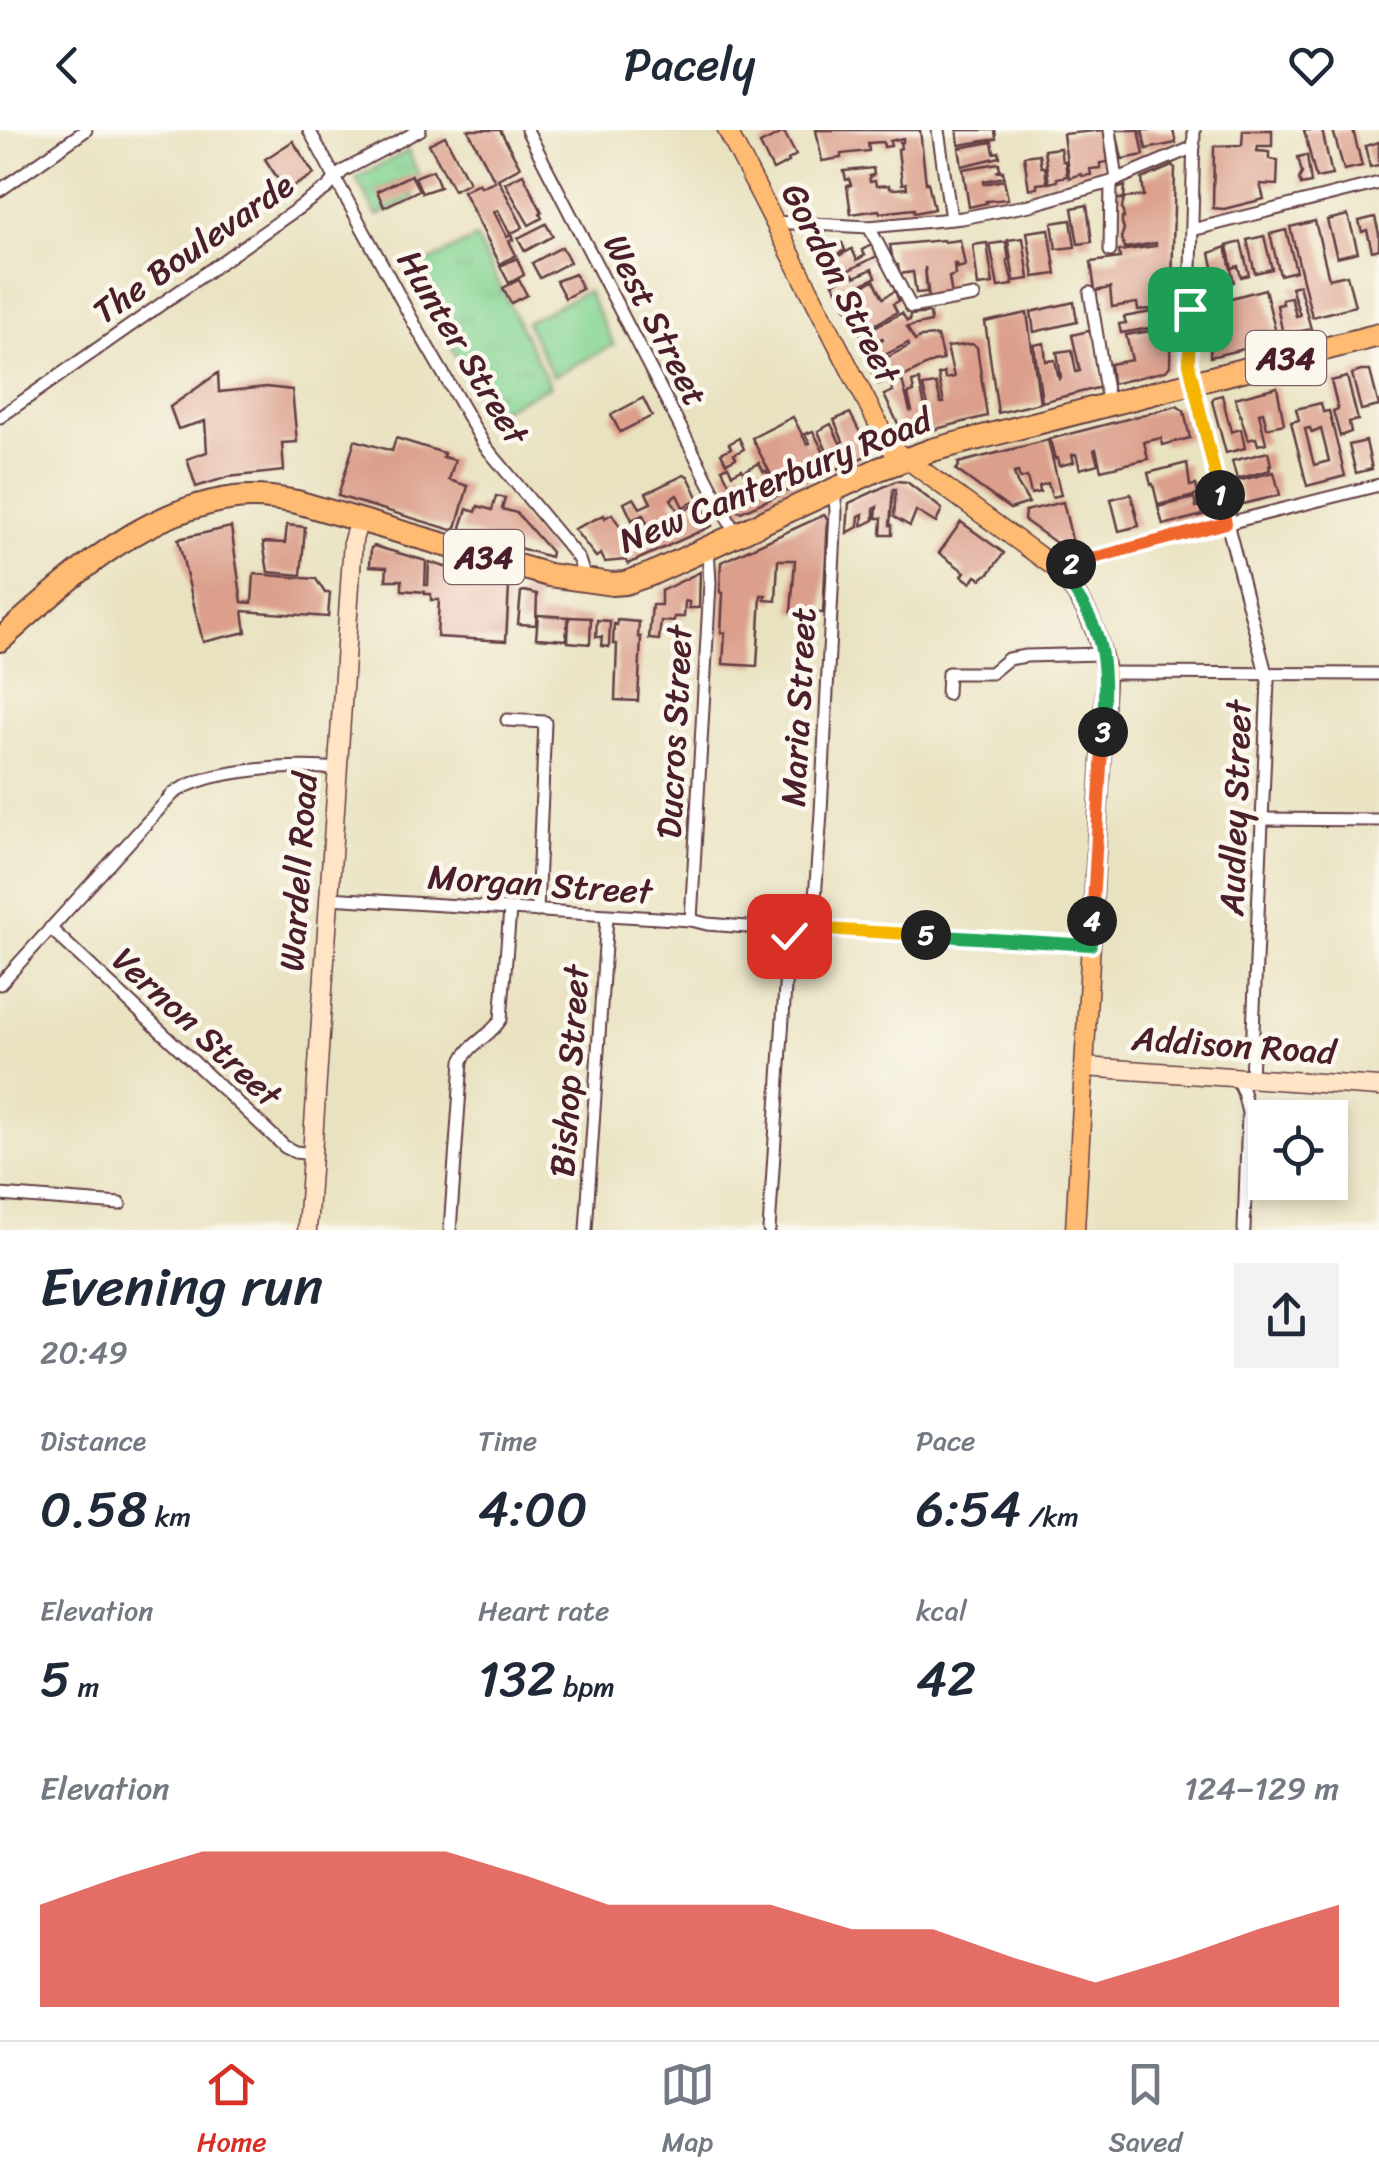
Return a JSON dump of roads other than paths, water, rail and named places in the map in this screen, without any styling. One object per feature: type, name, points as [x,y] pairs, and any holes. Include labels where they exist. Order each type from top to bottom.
[{"type":"highway","name":"New Canterbury Road","points":[[0,640],[92,560],[138,531],[214,502],[255,497],[297,502],[549,575],[625,583],[834,489],[932,450],[1379,335]]},
{"type":"main road","name":"Gordon Street","points":[[727,130],[890,447],[1058,570],[1079,595],[1094,622],[1106,673],[1075,1230]]},
{"type":"street","points":[[0,190],[86,130]]},
{"type":"street","name":"Hunter Street","points":[[308,130],[486,446],[580,560],[586,581]]},
{"type":"street","name":"The Boulevarde","points":[[0,417],[328,188],[343,170],[420,130]]},
{"type":"street","name":"West Street","points":[[527,130],[736,534]]},
{"type":"street","points":[[742,160],[743,130]]},
{"type":"street","points":[[938,130],[951,219]]},
{"type":"street","points":[[1110,130],[1114,181],[1110,251]]},
{"type":"street","name":"Audley Street","points":[[1194,130],[1189,364],[1266,674],[1268,700],[1243,1092],[1248,1113],[1244,1230]]},
{"type":"street","points":[[774,222],[869,227],[951,219],[1030,205],[1114,181],[1194,147]]},
{"type":"street","points":[[1192,230],[1379,184]]},
{"type":"street","points":[[869,227],[911,306],[974,296]]},
{"type":"street","points":[[1090,292],[1108,403]]},
{"type":"street","points":[[1058,570],[1081,560],[1379,485]]},
{"type":"street","name":"Maria Street","points":[[813,928],[836,510],[834,489]]},
{"type":"street","name":"Wardell Road","points":[[307,1230],[353,540],[359,520]]},
{"type":"street","name":"Ducros Street","points":[[690,920],[710,584],[708,548]]},
{"type":"street","points":[[947,694],[948,673],[991,672],[1008,660],[1026,656],[1102,654]]},
{"type":"street","points":[[1106,673],[1379,674]]},
{"type":"street","points":[[507,720],[545,722],[537,912]]},
{"type":"street","points":[[0,984],[184,786],[255,771],[338,770]]},
{"type":"street","points":[[1262,819],[1379,820]]},
{"type":"street","name":"Morgan Street","points":[[329,898],[690,920],[747,928]]},
{"type":"street","points":[[450,1230],[462,1061],[468,1049],[501,1019],[510,910]]},
{"type":"street","name":"Bishop Street","points":[[586,1230],[608,916]]},
{"type":"street","points":[[769,1230],[789,927],[1091,945]]},
{"type":"street","name":"Vernon Street","points":[[50,928],[285,1147],[312,1154]]},
{"type":"street","name":"Addison Road","points":[[1084,1067],[1379,1087]]},
{"type":"street","points":[[0,1194],[120,1204]]}]
